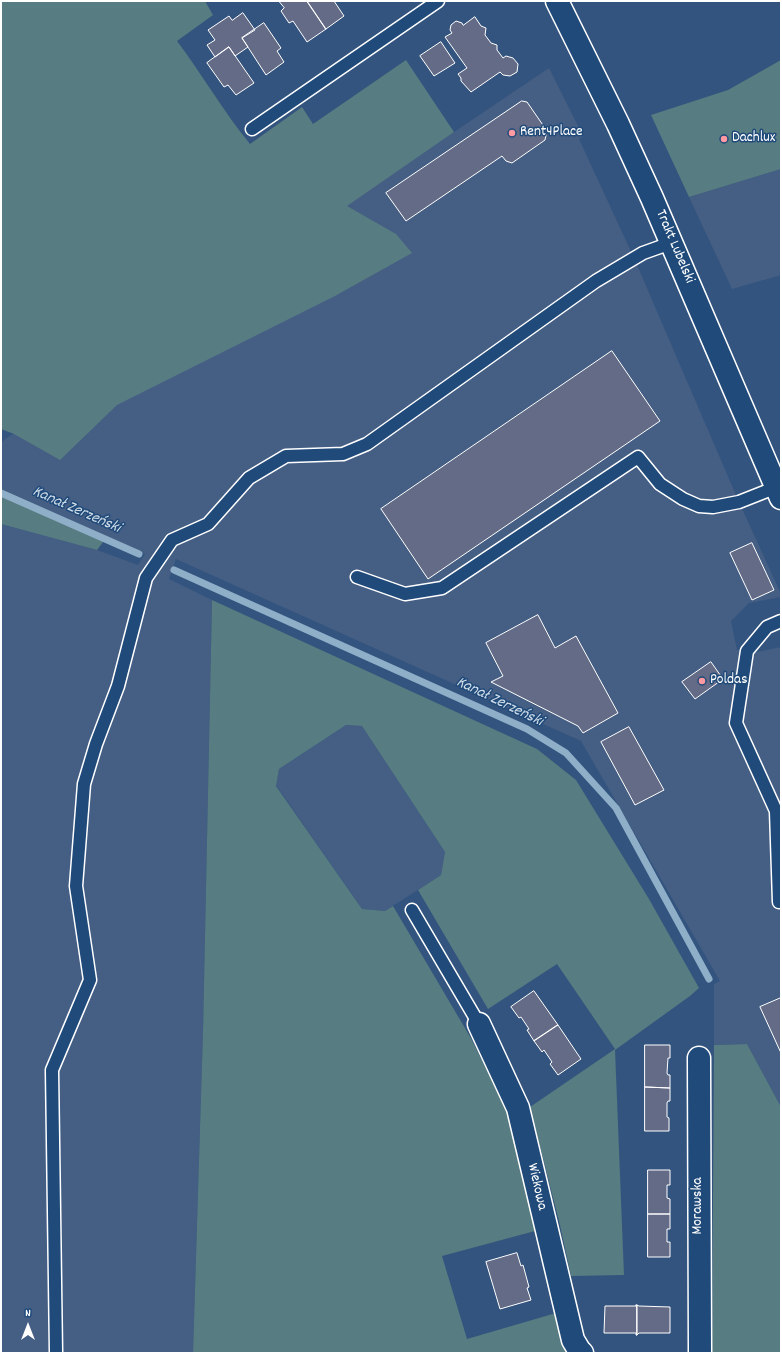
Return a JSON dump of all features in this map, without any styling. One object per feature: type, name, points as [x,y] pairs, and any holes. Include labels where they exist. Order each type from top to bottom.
[{"type":"street","name":"Trakt Lubelski","points":[[557,1],[631,152],[779,492]]},
{"type":"street","name":"Wiekowa","points":[[479,1024],[518,1108],[573,1340],[582,1353]]},
{"type":"street","name":"Morawska","points":[[699,1058],[700,1353]]},
{"type":"lane","points":[[252,129],[438,1]]},
{"type":"lane","points":[[56,1353],[52,1070],[90,980],[76,886],[84,784],[96,744],[118,686],[146,578],[172,540],[208,524],[249,478],[286,456],[343,454],[367,444],[596,280],[643,253],[671,243]]},
{"type":"lane","points":[[357,577],[405,594],[442,588],[638,458],[660,484],[699,506],[713,507],[779,492]]},
{"type":"lane","points":[[779,902],[776,811],[736,723],[747,652],[767,627],[781,621]]},
{"type":"lane","points":[[412,910],[479,1024]]},
{"type":"shaded area","points":[[549,68],[583,136],[579,139],[634,258],[739,502],[781,594],[781,597],[749,603],[731,621],[737,650],[757,652],[781,647],[781,1107],[747,1044],[714,1045],[714,984],[720,981],[581,741],[176,559],[169,579],[212,600],[203,1031],[193,1353],[1,1353],[1,524],[97,550],[138,565],[145,554],[1,489],[1,442],[362,194]]},
{"type":"shaded area","points":[[781,169],[781,275],[732,289],[689,197]]},
{"type":"shaded area","points":[[346,725],[362,726],[445,852],[441,875],[385,911],[362,909],[276,785],[279,769]]},
{"type":"green space","points":[[1,1],[205,1],[213,15],[177,41],[250,144],[302,107],[313,124],[406,60],[454,132],[347,206],[396,234],[412,253],[335,296],[117,405],[60,460],[14,434],[1,429]]},
{"type":"green space","points":[[781,60],[781,169],[689,197],[651,115],[728,90]]},
{"type":"green space","points":[[1,489],[107,537],[97,550],[1,524]]},
{"type":"green space","points":[[212,600],[537,749],[576,780],[649,899],[699,988],[615,1050],[624,1275],[571,1276],[560,1225],[530,1107],[615,1049],[557,964],[488,1009],[418,890],[441,875],[445,852],[362,726],[346,725],[279,769],[276,786],[362,909],[385,911],[393,906],[472,1040],[509,1116],[535,1231],[442,1256],[467,1339],[556,1313],[561,1340],[567,1353],[193,1353],[203,1031]]},
{"type":"green space","points":[[747,1044],[781,1107],[781,1353],[712,1353],[714,1045]]},
{"type":"building","points":[[279,1],[307,1],[326,29],[307,42],[293,21],[289,23],[281,11],[284,8]]},
{"type":"building","points":[[307,1],[334,1],[344,16],[326,29]]},
{"type":"building","points":[[243,13],[255,30],[242,38],[248,47],[235,56],[229,47],[215,57],[207,45],[215,40],[208,30],[229,16],[232,20]]},
{"type":"building","points":[[475,17],[481,26],[486,28],[485,35],[491,43],[497,45],[497,50],[503,58],[506,56],[513,58],[518,64],[517,72],[510,76],[503,75],[500,72],[471,92],[461,81],[458,74],[467,68],[445,37],[452,33],[450,30],[451,25],[456,21],[462,23],[463,25]]},
{"type":"building","points":[[264,23],[281,48],[277,51],[284,62],[266,75],[242,38]]},
{"type":"building","points":[[441,42],[455,63],[434,76],[420,56]]},
{"type":"building","points":[[229,47],[254,83],[236,95],[228,85],[224,87],[207,63]]},
{"type":"building","points":[[522,101],[527,102],[547,131],[545,140],[512,163],[506,161],[502,156],[406,221],[386,193]]},
{"type":"building","points":[[612,351],[660,421],[428,579],[381,509]]},
{"type":"building","points":[[752,543],[774,590],[752,600],[730,553]]},
{"type":"building","points":[[538,615],[555,648],[576,636],[618,713],[583,733],[578,726],[491,682],[503,676],[486,643]]},
{"type":"building","points":[[711,662],[723,679],[695,699],[682,682]]},
{"type":"building","points":[[629,727],[664,790],[635,805],[601,742]]},
{"type":"building","points":[[534,991],[558,1025],[534,1041],[527,1030],[529,1029],[521,1017],[519,1018],[511,1007]]},
{"type":"building","points":[[781,998],[781,1053],[760,1007]]},
{"type":"building","points":[[558,1025],[581,1059],[558,1075],[550,1064],[552,1062],[544,1050],[542,1052],[534,1041]]},
{"type":"building","points":[[645,1045],[670,1045],[670,1058],[668,1058],[667,1073],[670,1075],[670,1088],[645,1087]]},
{"type":"building","points":[[645,1087],[670,1088],[670,1101],[667,1103],[669,1131],[645,1131]]},
{"type":"building","points":[[648,1170],[670,1170],[670,1185],[667,1185],[667,1198],[670,1199],[670,1214],[648,1214]]},
{"type":"building","points":[[648,1214],[670,1214],[670,1229],[667,1229],[667,1242],[670,1242],[670,1257],[648,1257]]},
{"type":"building","points":[[517,1253],[521,1266],[523,1265],[529,1287],[527,1288],[531,1300],[500,1309],[486,1262]]},
{"type":"building","points":[[636,1305],[637,1335],[636,1333],[604,1333],[605,1306]]},
{"type":"building","points":[[637,1305],[670,1307],[670,1333],[639,1333],[637,1335]]},
{"type":"waterway","name":"Kanał Zerzeński","points":[[1,493],[139,554]]},
{"type":"waterway","name":"Kanał Zerzeński","points":[[174,570],[527,729],[566,753],[616,808],[709,979]]},
{"type":"place","name":"Rent4Place","points":[[512,133]]},
{"type":"place","name":"Dachlux","points":[[724,139]]},
{"type":"place","name":"Poldas","points":[[702,681]]}]
